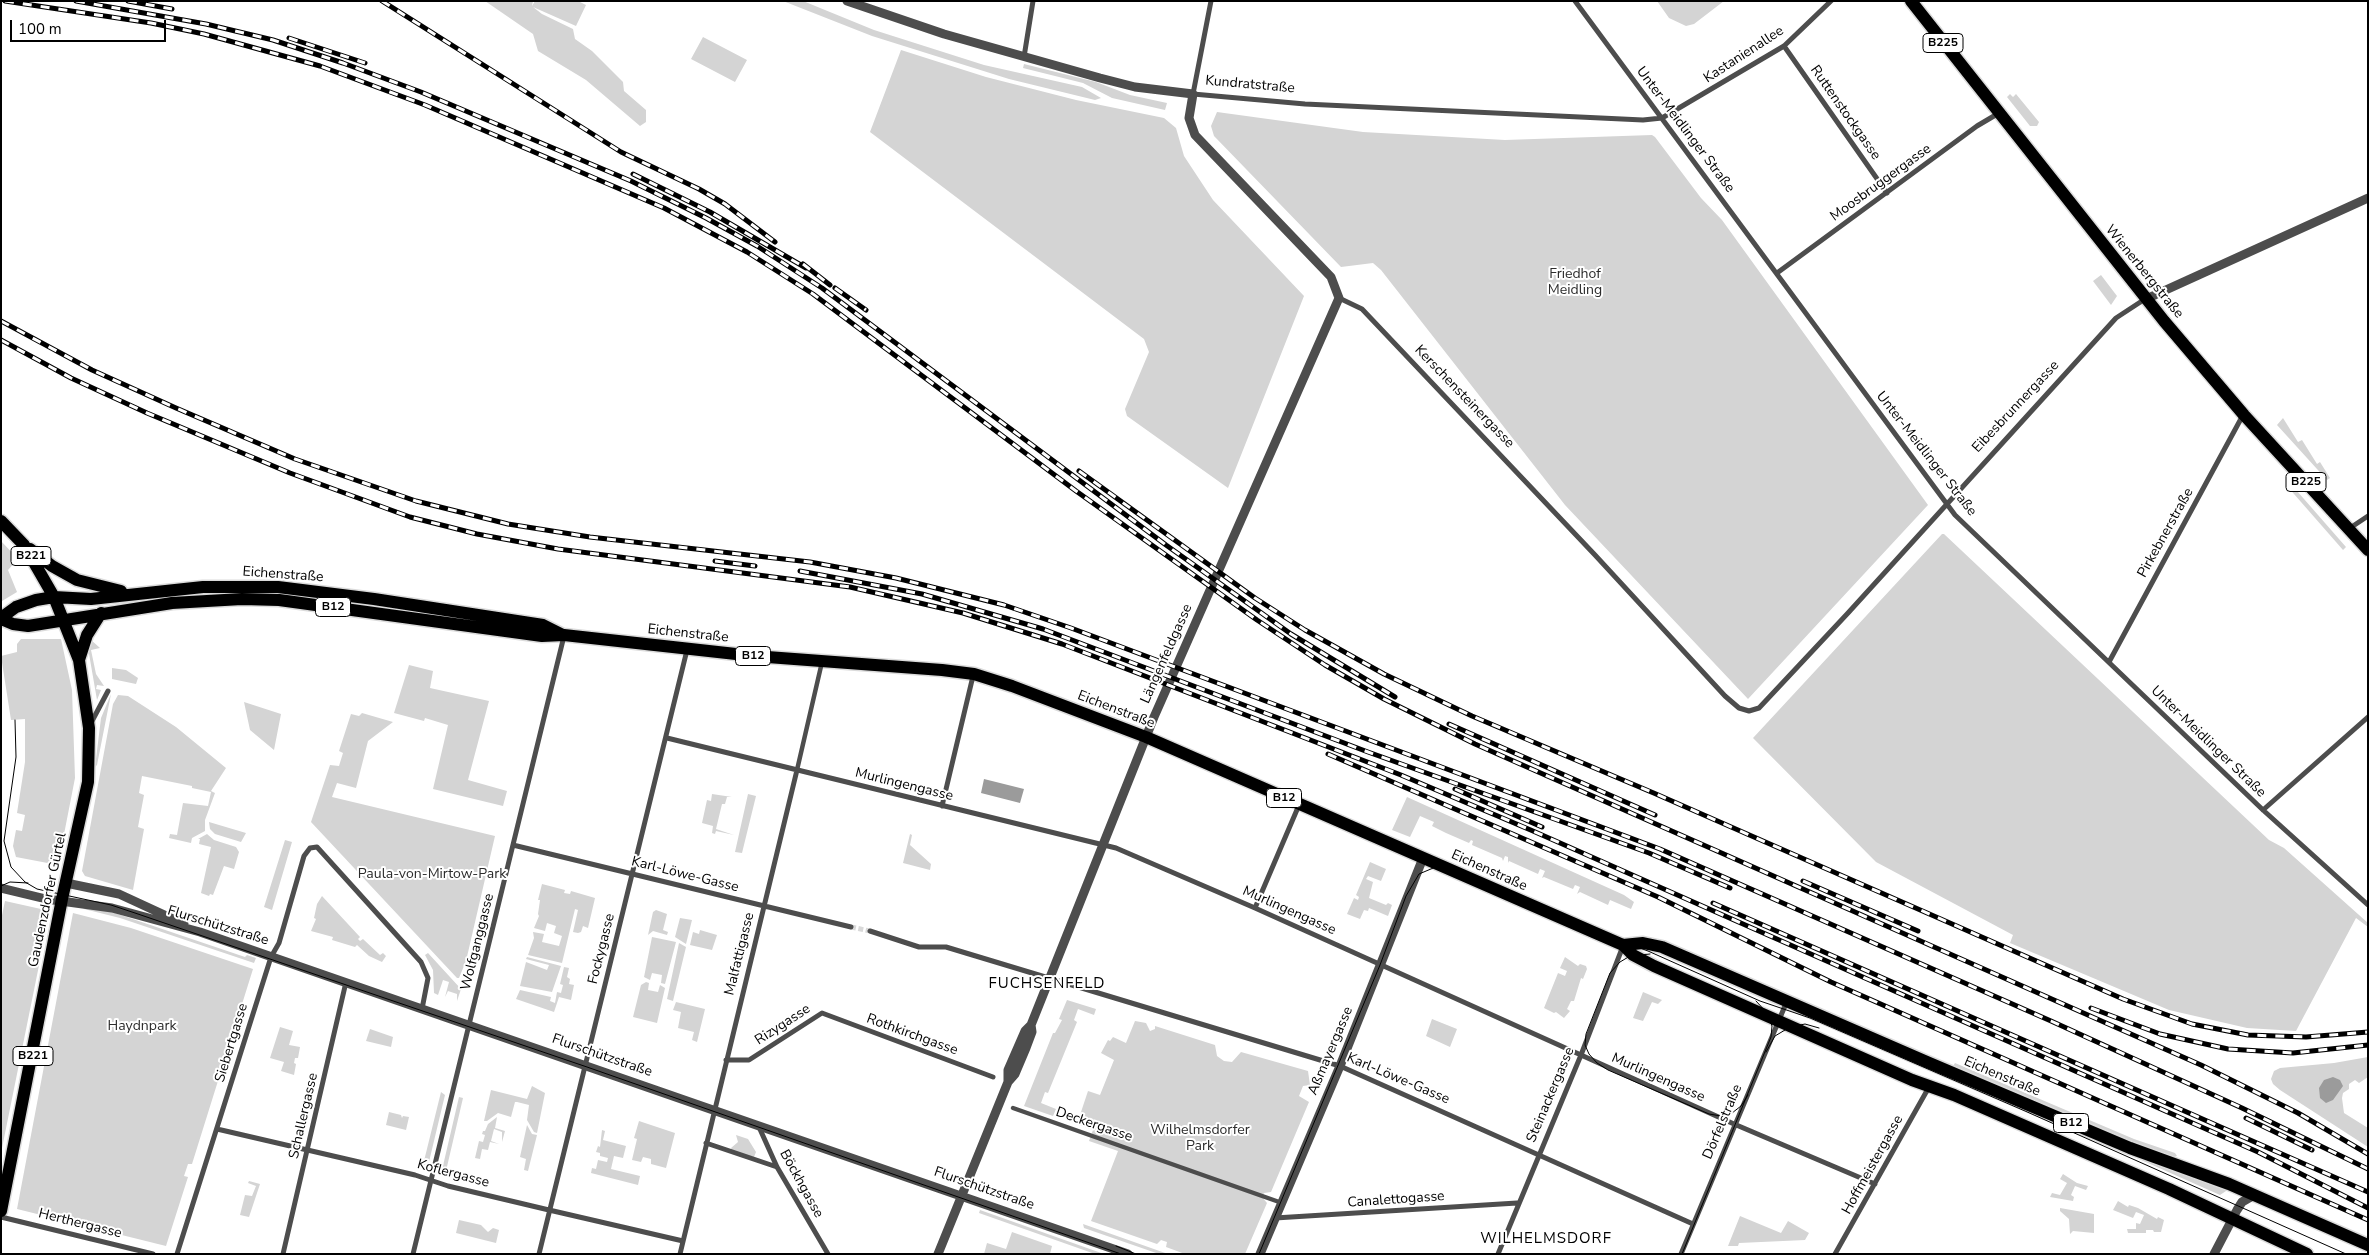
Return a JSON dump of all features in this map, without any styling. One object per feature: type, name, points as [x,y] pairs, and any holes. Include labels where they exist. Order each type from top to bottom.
[{"type":"main road","name":"Wienerbergstraße","points":[[1911,1],[2146,299],[2244,415],[2368,550]]},
{"type":"main road","name":"B221","points":[[1,521],[24,544],[54,597]]},
{"type":"main road","points":[[24,544],[52,566],[77,580],[131,594]]},
{"type":"main road","name":"Eichenstraße","points":[[564,635],[543,625],[374,599],[278,587],[203,587],[91,599],[54,597],[36,600],[16,608],[1,618],[13,624],[28,626],[101,613],[198,601],[280,600],[542,636],[564,635],[687,649],[974,674],[1012,686],[1146,737],[1300,804],[1623,945],[1633,955],[1654,966],[1777,1021],[1971,1102],[2233,1218],[2307,1254]]},
{"type":"main road","name":"Gaudenzdorfer Gürtel","points":[[1,1211],[62,900],[88,782],[89,728],[79,660],[54,597]]},
{"type":"main road","points":[[79,660],[87,635],[101,613]]},
{"type":"main road","name":"Eichenstraße","points":[[1623,945],[1643,943],[1662,947],[2121,1144],[2203,1173],[2368,1245]]},
{"type":"street","name":"Kundratstraße","points":[[847,1],[904,22],[1136,87],[1305,104],[1642,120],[1662,118]]},
{"type":"street","points":[[1024,57],[1033,1]]},
{"type":"street","points":[[1211,1],[1189,118],[1194,135],[1330,277],[1339,298]]},
{"type":"street","name":"Unter-Meidlinger Straße","points":[[1575,1],[1947,504],[1961,520],[2263,810],[2368,905]]},
{"type":"street","name":"Kastanienallee","points":[[1662,118],[1784,46],[1831,1]]},
{"type":"street","name":"Ruttenstockgasse","points":[[1784,46],[1887,193]]},
{"type":"street","name":"Moosbruggergasse","points":[[1777,273],[1977,126],[1999,114]]},
{"type":"street","name":"Eibesbrunnergasse","points":[[1744,711],[1753,711],[1760,708],[1938,517],[1947,504],[2116,318],[2146,299],[2368,198]]},
{"type":"street","name":"Kerschensteinergasse","points":[[1339,298],[1362,309],[1595,555],[1725,696],[1744,711]]},
{"type":"street","name":"Längenfeldgasse","points":[[938,1254],[1008,1082],[1008,1070],[1025,1031],[1031,1025],[1146,737],[1339,298]]},
{"type":"street","name":"Pirkebnerstraße","points":[[2109,662],[2244,415]]},
{"type":"street","points":[[2349,529],[2368,516]]},
{"type":"street","name":"Wolfganggasse","points":[[413,1254],[564,635]]},
{"type":"street","name":"Fockygasse","points":[[539,1254],[667,738],[687,649]]},
{"type":"street","name":"Malfattigasse","points":[[680,1254],[822,660]]},
{"type":"street","points":[[942,806],[974,674]]},
{"type":"street","points":[[89,728],[108,691]]},
{"type":"street","points":[[2263,810],[2368,717]]},
{"type":"street","name":"Murlingengasse","points":[[667,738],[1116,848],[1255,908],[1734,1124],[1875,1184]]},
{"type":"street","points":[[1255,908],[1300,804]]},
{"type":"street","name":"Karl-Löwe-Gasse","points":[[513,845],[851,927]]},
{"type":"street","name":"Siebertgasse","points":[[177,1254],[271,957],[279,943],[304,856],[310,848],[317,847],[421,962],[428,978],[422,1009]]},
{"type":"street","name":"Aßmayergasse","points":[[1260,1254],[1340,1066],[1423,858]]},
{"type":"street","points":[[66,883],[119,894],[200,932]]},
{"type":"street","name":"Flurschützstraße","points":[[1,888],[46,899],[112,908],[200,932],[758,1124],[1128,1254]]},
{"type":"street","name":"Karl-Löwe-Gasse","points":[[870,931],[919,947],[946,947],[1340,1066],[1693,1224]]},
{"type":"street","name":"Steinackergasse","points":[[1498,1254],[1517,1203],[1581,1055],[1623,945]]},
{"type":"street","name":"Schallergasse","points":[[283,1254],[346,982]]},
{"type":"street","name":"Dörfelstraße","points":[[1682,1254],[1734,1124],[1787,1001]]},
{"type":"street","name":"Rizygasse","points":[[726,1060],[750,1060],[822,1013]]},
{"type":"street","name":"Rothkirchgasse","points":[[822,1013],[993,1077]]},
{"type":"street","name":"Hoffmeistergasse","points":[[1835,1254],[1930,1086]]},
{"type":"street","name":"Deckergasse","points":[[1013,1108],[1282,1203]]},
{"type":"street","name":"Böckhgasse","points":[[758,1124],[777,1167],[828,1254]]},
{"type":"street","name":"Koflergasse","points":[[217,1129],[549,1210],[683,1240]]},
{"type":"street","points":[[706,1143],[777,1167]]},
{"type":"street","points":[[2214,1254],[2242,1202],[2254,1195]]},
{"type":"street","name":"Canalettogasse","points":[[1275,1218],[1517,1203]]},
{"type":"street","name":"Herthergasse","points":[[1,1217],[153,1254]]},
{"type":"green space","points":[[485,1],[533,1],[532,6],[535,1],[578,1],[586,5],[576,26],[533,7],[542,14],[573,29],[575,39],[592,51],[623,82],[624,91],[646,110],[646,122],[640,126],[586,80],[538,51],[533,34]]},
{"type":"green space","points":[[783,1],[803,1],[874,30],[984,65],[1082,87],[1101,98],[1095,100],[1009,79],[872,36]]},
{"type":"green space","points":[[1657,1],[1724,1],[1694,24],[1686,26],[1669,18]]},
{"type":"green space","points":[[703,37],[747,60],[735,82],[691,59]]},
{"type":"green space","points":[[901,50],[986,77],[1076,100],[1164,118],[1176,128],[1184,156],[1213,200],[1304,296],[1228,488],[1127,416],[1125,409],[1149,352],[1144,339],[870,132]]},
{"type":"green space","points":[[1024,64],[1096,82],[1130,95],[1167,103],[1165,110],[1112,98],[1083,83],[1023,68]]},
{"type":"green space","points":[[2010,94],[2013,97],[2016,94],[2039,122],[2037,126],[2030,126],[2007,97]]},
{"type":"green space","name":"Friedhof Meidling","points":[[1217,112],[1363,132],[1505,140],[1652,135],[1701,198],[1722,220],[1928,505],[1748,699],[1565,505],[1381,270],[1373,263],[1341,267],[1214,136],[1211,126]]},
{"type":"green space","points":[[2101,275],[2117,296],[2111,305],[2093,281]]},
{"type":"green space","points":[[2283,418],[2298,442],[2302,440],[2317,464],[2320,462],[2330,478],[2327,480],[2277,425]]},
{"type":"green space","points":[[2290,483],[2346,547],[2343,550],[2287,486]]},
{"type":"green space","points":[[1942,534],[2269,840],[2284,848],[2368,923],[2368,927],[2356,918],[2296,1031],[2247,1028],[2169,1010],[2010,943],[2013,935],[1876,862],[1753,738]]},
{"type":"green space","points":[[1,541],[18,559],[8,570],[17,592],[2,601]]},
{"type":"green space","points":[[21,639],[61,639],[72,690],[75,778],[58,865],[16,857],[13,846],[16,830],[22,831],[25,815],[17,813],[25,762],[25,719],[11,720],[1,656],[17,652],[17,644]]},
{"type":"green space","points":[[90,639],[100,648],[91,650],[96,674],[104,686],[97,685],[96,689],[101,690],[97,700],[88,648]]},
{"type":"green space","points":[[409,665],[433,671],[430,688],[489,701],[468,780],[507,791],[503,806],[433,789],[448,725],[425,718],[424,721],[394,713]]},
{"type":"green space","points":[[112,668],[126,670],[138,678],[136,684],[112,679]]},
{"type":"green space","points":[[111,694],[97,765],[95,767],[101,718]]},
{"type":"green space","points":[[118,695],[128,696],[176,727],[226,768],[211,791],[215,793],[205,820],[205,831],[192,838],[191,843],[169,838],[170,834],[177,835],[183,803],[208,806],[211,792],[192,788],[192,786],[142,776],[139,793],[144,795],[138,827],[144,829],[133,890],[85,876],[82,871],[113,704]]},
{"type":"green space","points":[[244,702],[281,714],[274,750],[250,730]]},
{"type":"green space","name":"Paula-von-Mirtow-Park","points":[[362,713],[393,722],[368,741],[356,788],[337,783],[332,797],[495,836],[466,961],[459,978],[311,822],[330,765],[339,766],[343,753],[339,751],[351,714],[359,716]]},
{"type":"green space","points":[[712,794],[732,797],[727,797],[725,804],[722,804],[716,829],[734,835],[716,831],[715,834],[712,833],[713,826],[702,823],[707,800],[711,801]]},
{"type":"green space","points":[[748,794],[756,796],[742,853],[735,852]]},
{"type":"green space","points":[[1407,797],[1624,895],[1634,902],[1631,909],[1610,900],[1608,905],[1580,892],[1577,894],[1580,887],[1575,885],[1573,889],[1544,877],[1542,878],[1545,871],[1540,869],[1538,874],[1509,861],[1508,863],[1508,857],[1505,856],[1503,861],[1502,858],[1472,845],[1473,841],[1471,840],[1469,843],[1446,833],[1432,826],[1434,822],[1420,816],[1410,837],[1392,830]]},
{"type":"green space","points":[[209,822],[246,833],[241,842],[215,834],[210,829]]},
{"type":"green space","points":[[207,834],[214,840],[236,847],[239,852],[234,869],[224,866],[213,895],[210,894],[209,896],[201,893],[211,847],[199,844],[200,839],[198,839]]},
{"type":"green space","points":[[910,834],[912,835],[910,845],[931,864],[930,870],[903,863]]},
{"type":"green space","points":[[285,840],[292,842],[272,910],[264,907]]},
{"type":"green space","points":[[1370,862],[1386,869],[1381,881],[1368,876],[1366,879],[1373,882],[1369,898],[1386,905],[1388,903],[1392,905],[1388,916],[1369,908],[1368,911],[1364,910],[1360,919],[1347,914],[1354,898],[1358,900],[1359,897],[1356,895]]},
{"type":"green space","points":[[542,884],[565,890],[564,893],[570,894],[571,891],[595,898],[588,928],[583,926],[581,932],[578,933],[573,932],[578,910],[575,909],[562,963],[528,955],[534,938],[533,932],[544,934],[542,942],[559,946],[562,936],[554,933],[556,926],[547,923],[545,931],[534,928],[539,916],[540,900],[538,900]]},
{"type":"green space","points":[[322,896],[360,937],[358,939],[360,941],[363,939],[380,955],[383,953],[386,956],[382,962],[369,956],[357,945],[355,947],[332,940],[333,937],[311,931],[316,919],[314,918],[317,904]]},
{"type":"green space","points":[[5,901],[50,911],[1,1153],[1,920]]},
{"type":"green space","points":[[82,906],[112,912],[245,957],[247,955],[256,958],[254,963],[120,918],[84,909]]},
{"type":"green space","points":[[656,910],[667,914],[663,930],[668,932],[667,935],[653,931],[648,935],[653,912]]},
{"type":"green space","name":"Haydnpark","points":[[73,913],[131,928],[253,969],[192,1164],[188,1164],[184,1176],[188,1177],[166,1246],[17,1209]]},
{"type":"green space","points":[[680,918],[692,920],[686,944],[675,937]]},
{"type":"green space","points":[[700,930],[717,935],[712,950],[690,945],[693,932],[699,934]]},
{"type":"green space","points":[[652,937],[676,942],[665,984],[661,983],[662,975],[652,973],[650,980],[644,977]]},
{"type":"green space","points":[[679,943],[686,947],[673,1001],[667,999]]},
{"type":"green space","points":[[428,953],[461,989],[457,1001],[457,994],[448,991],[445,997],[449,982],[443,980],[438,995],[434,993],[433,970],[425,955]]},
{"type":"green space","points":[[527,957],[561,966],[552,992],[520,986],[526,962],[547,970],[549,965],[526,959]]},
{"type":"green space","points":[[1565,957],[1578,966],[1580,964],[1586,966],[1587,969],[1583,979],[1581,978],[1574,1001],[1571,1001],[1567,1009],[1570,1011],[1564,1018],[1556,1012],[1554,1013],[1544,1008],[1558,973],[1565,976],[1567,971],[1560,968]]},
{"type":"green space","points":[[564,967],[569,968],[567,977],[570,979],[569,984],[574,985],[571,1000],[559,997],[554,1012],[516,999],[520,990],[551,997],[550,1001],[555,1003],[557,992],[561,993],[563,985],[560,984]]},
{"type":"green space","points":[[646,982],[649,983],[648,990],[658,992],[660,985],[665,988],[657,1023],[633,1017],[641,985]]},
{"type":"green space","points":[[1643,992],[1662,1000],[1658,1004],[1652,1002],[1643,1021],[1633,1018]]},
{"type":"green space","points":[[1067,1000],[1096,1009],[1094,1015],[1078,1009],[1074,1020],[1077,1022],[1048,1093],[1045,1092],[1041,1103],[1056,1109],[1053,1116],[1024,1106],[1053,1033],[1055,1033],[1062,1020],[1059,1019]]},
{"type":"green space","points":[[676,1002],[705,1009],[697,1042],[692,1040],[694,1032],[678,1028],[681,1012],[673,1010]]},
{"type":"green space","points":[[1432,1019],[1457,1029],[1450,1047],[1426,1036]]},
{"type":"green space","name":"Wilhelmsdorfer Park","points":[[1135,1021],[1146,1023],[1150,1031],[1155,1029],[1155,1026],[1215,1045],[1217,1056],[1224,1061],[1232,1062],[1241,1052],[1308,1071],[1310,1085],[1303,1086],[1299,1096],[1309,1102],[1271,1192],[1264,1193],[1262,1197],[1267,1203],[1245,1254],[1185,1254],[1166,1247],[1167,1242],[1161,1240],[1157,1244],[1091,1221],[1118,1151],[1089,1141],[1093,1130],[1077,1124],[1088,1091],[1100,1095],[1114,1060],[1101,1053],[1108,1040],[1110,1041],[1113,1037],[1126,1043]]},
{"type":"green space","points":[[280,1027],[293,1031],[289,1045],[300,1047],[298,1058],[295,1058],[294,1075],[281,1071],[284,1062],[270,1058]]},
{"type":"green space","points":[[370,1029],[393,1037],[391,1047],[366,1041]]},
{"type":"green space","points":[[2368,1057],[2368,1077],[2359,1083],[2355,1080],[2349,1084],[2349,1089],[2343,1093],[2342,1098],[2344,1113],[2368,1128],[2368,1147],[2280,1090],[2273,1084],[2271,1079],[2274,1071],[2280,1068],[2334,1063]]},
{"type":"green space","points":[[1955,1063],[2134,1139],[2175,1153],[2177,1156],[2174,1157],[2114,1136],[1953,1066]]},
{"type":"green space","points":[[532,1086],[545,1093],[537,1133],[534,1132],[527,1120],[529,1105],[517,1102],[515,1102],[511,1117],[498,1113],[484,1121],[491,1090],[527,1099]]},
{"type":"green space","points":[[441,1092],[445,1095],[428,1166],[423,1165]]},
{"type":"green space","points":[[459,1097],[463,1098],[446,1171],[442,1170]]},
{"type":"green space","points":[[389,1112],[401,1115],[402,1118],[403,1116],[409,1117],[406,1130],[386,1125]]},
{"type":"green space","points":[[497,1117],[495,1128],[505,1131],[502,1142],[502,1132],[494,1129],[491,1141],[499,1144],[490,1142],[488,1150],[482,1149],[480,1159],[475,1158],[479,1141],[483,1142],[485,1135],[482,1134],[483,1131]]},
{"type":"green space","points":[[639,1121],[675,1133],[666,1168],[651,1164],[651,1159],[643,1157],[641,1162],[632,1160],[637,1139],[634,1138]]},
{"type":"green space","points":[[527,1125],[532,1134],[537,1135],[528,1171],[524,1170],[526,1159],[520,1157]]},
{"type":"green space","points":[[602,1130],[605,1131],[603,1140],[626,1146],[623,1158],[614,1156],[611,1169],[640,1176],[638,1185],[591,1173],[592,1168],[596,1169],[598,1160],[607,1162],[608,1158],[600,1156],[600,1153],[596,1152],[598,1146],[600,1147]]},
{"type":"green space","points":[[736,1135],[748,1139],[756,1152],[754,1157],[732,1151],[731,1148],[738,1142]]},
{"type":"green space","points":[[2130,1155],[2229,1189],[2220,1195]]},
{"type":"green space","points":[[2063,1174],[2077,1183],[2088,1186],[2086,1190],[2075,1186],[2071,1195],[2074,1197],[2073,1201],[2050,1197],[2052,1193],[2060,1195],[2067,1183],[2060,1179]]},
{"type":"green space","points":[[249,1181],[260,1184],[249,1217],[240,1215],[245,1195],[252,1196],[256,1186],[248,1183]]},
{"type":"green space","points":[[2118,1201],[2128,1207],[2129,1205],[2138,1208],[2157,1219],[2158,1217],[2164,1220],[2161,1232],[2146,1230],[2146,1233],[2128,1233],[2127,1229],[2136,1229],[2136,1223],[2140,1224],[2144,1215],[2136,1212],[2133,1218],[2113,1210]]},
{"type":"green space","points":[[2060,1208],[2094,1214],[2094,1233],[2073,1231],[2070,1234],[2069,1219],[2060,1211]]},
{"type":"green space","points":[[980,1210],[1104,1254],[1095,1254],[979,1213]]},
{"type":"green space","points":[[1740,1216],[1781,1233],[1788,1221],[1809,1233],[1805,1240],[1739,1243],[1738,1246],[1728,1246]]},
{"type":"green space","points":[[459,1220],[481,1225],[488,1232],[493,1228],[499,1230],[496,1243],[456,1233]]},
{"type":"green space","points":[[1083,1224],[1168,1254],[1159,1254],[1084,1228]]},
{"type":"green space","points":[[1012,1232],[1052,1246],[1050,1254],[984,1254],[987,1243],[1006,1249]]},
{"type":"shaded area","points":[[984,779],[1024,789],[1020,803],[981,793]]},
{"type":"shaded area","points":[[2333,1077],[2340,1080],[2343,1086],[2333,1100],[2326,1103],[2320,1098],[2319,1088],[2324,1080]]},
{"type":"tunnel","points":[[851,927],[870,931]]},
{"type":"tram line","points":[[15,720],[16,757],[4,841],[11,867],[25,882],[37,889],[111,905],[135,913],[587,1067],[1121,1254]]},
{"type":"tram line","points":[[1259,1254],[1380,965],[1406,896],[1419,874],[1438,866],[1458,871],[1587,928],[1648,951],[1760,1001],[1810,1018],[2025,1111],[2346,1254]]},
{"type":"tram line","points":[[1,886],[10,882],[28,883]]},
{"type":"tram line","points":[[1650,954],[1630,956],[1620,962],[1610,973],[1586,1034],[1585,1045],[1589,1054],[1597,1063],[1608,1070],[1709,1114],[1721,1116],[1732,1113],[1741,1106],[1748,1095]]},
{"type":"tram line","points":[[1682,1254],[1771,1037],[1772,1026],[1768,1014],[1756,1001]]},
{"type":"tram line","points":[[1766,1052],[1775,1036],[1790,1027],[1805,1024],[1819,1028]]},
{"type":"tram line","points":[[1116,1246],[1136,1254]]},
{"type":"railway","points":[[5,1],[151,23],[204,34],[320,66],[425,105],[664,208],[747,252],[813,294],[1076,491],[1257,620],[1325,665],[1384,699],[1475,744],[2201,1065],[2298,1113],[2368,1154]]},
{"type":"railway","points":[[76,1],[206,24],[273,40],[343,63],[421,92],[631,181],[706,218],[757,246],[822,288],[1166,545],[1291,634],[1395,697]]},
{"type":"railway","points":[[128,1],[172,9]]},
{"type":"railway","points":[[382,1],[621,152],[699,189],[725,204],[775,242]]},
{"type":"railway","points":[[289,38],[365,63]]},
{"type":"railway","points":[[633,174],[710,212],[806,268]]},
{"type":"railway","points":[[803,264],[830,285]]},
{"type":"railway","points":[[835,288],[866,310]]},
{"type":"railway","points":[[1,321],[92,370],[176,408],[295,459],[416,501],[508,524],[590,537],[810,562],[896,578],[1004,605],[1071,628],[1660,849],[2051,1021],[2242,1108],[2368,1169]]},
{"type":"railway","points":[[1,340],[71,378],[147,413],[290,473],[410,517],[477,534],[558,549],[850,587],[963,613],[1062,644],[1401,775],[1533,831],[2258,1152],[2368,1208]]},
{"type":"railway","points":[[1079,471],[1255,598],[1305,630],[1384,674],[1472,716],[1656,794],[2123,999],[2192,1024],[2248,1035],[2306,1037],[2368,1032]]},
{"type":"railway","points":[[715,561],[755,566]]},
{"type":"railway","points":[[800,571],[922,594],[1043,629],[1368,752],[1649,853],[1730,888]]},
{"type":"railway","points":[[1449,724],[1655,815]]},
{"type":"railway","points":[[1328,754],[1658,897],[1831,982],[2368,1220]]},
{"type":"railway","points":[[1455,789],[1542,827]]},
{"type":"railway","points":[[1803,881],[1918,931]]},
{"type":"railway","points":[[1713,903],[2368,1192]]},
{"type":"railway","points":[[2091,1008],[2160,1034],[2228,1049],[2293,1053],[2368,1045]]},
{"type":"railway","points":[[2246,1118],[2312,1150]]},
{"type":"district","name":"FUCHSENFELD","points":[[1047,984]]},
{"type":"district","name":"WILHELMSDORF","points":[[1546,1239]]}]
